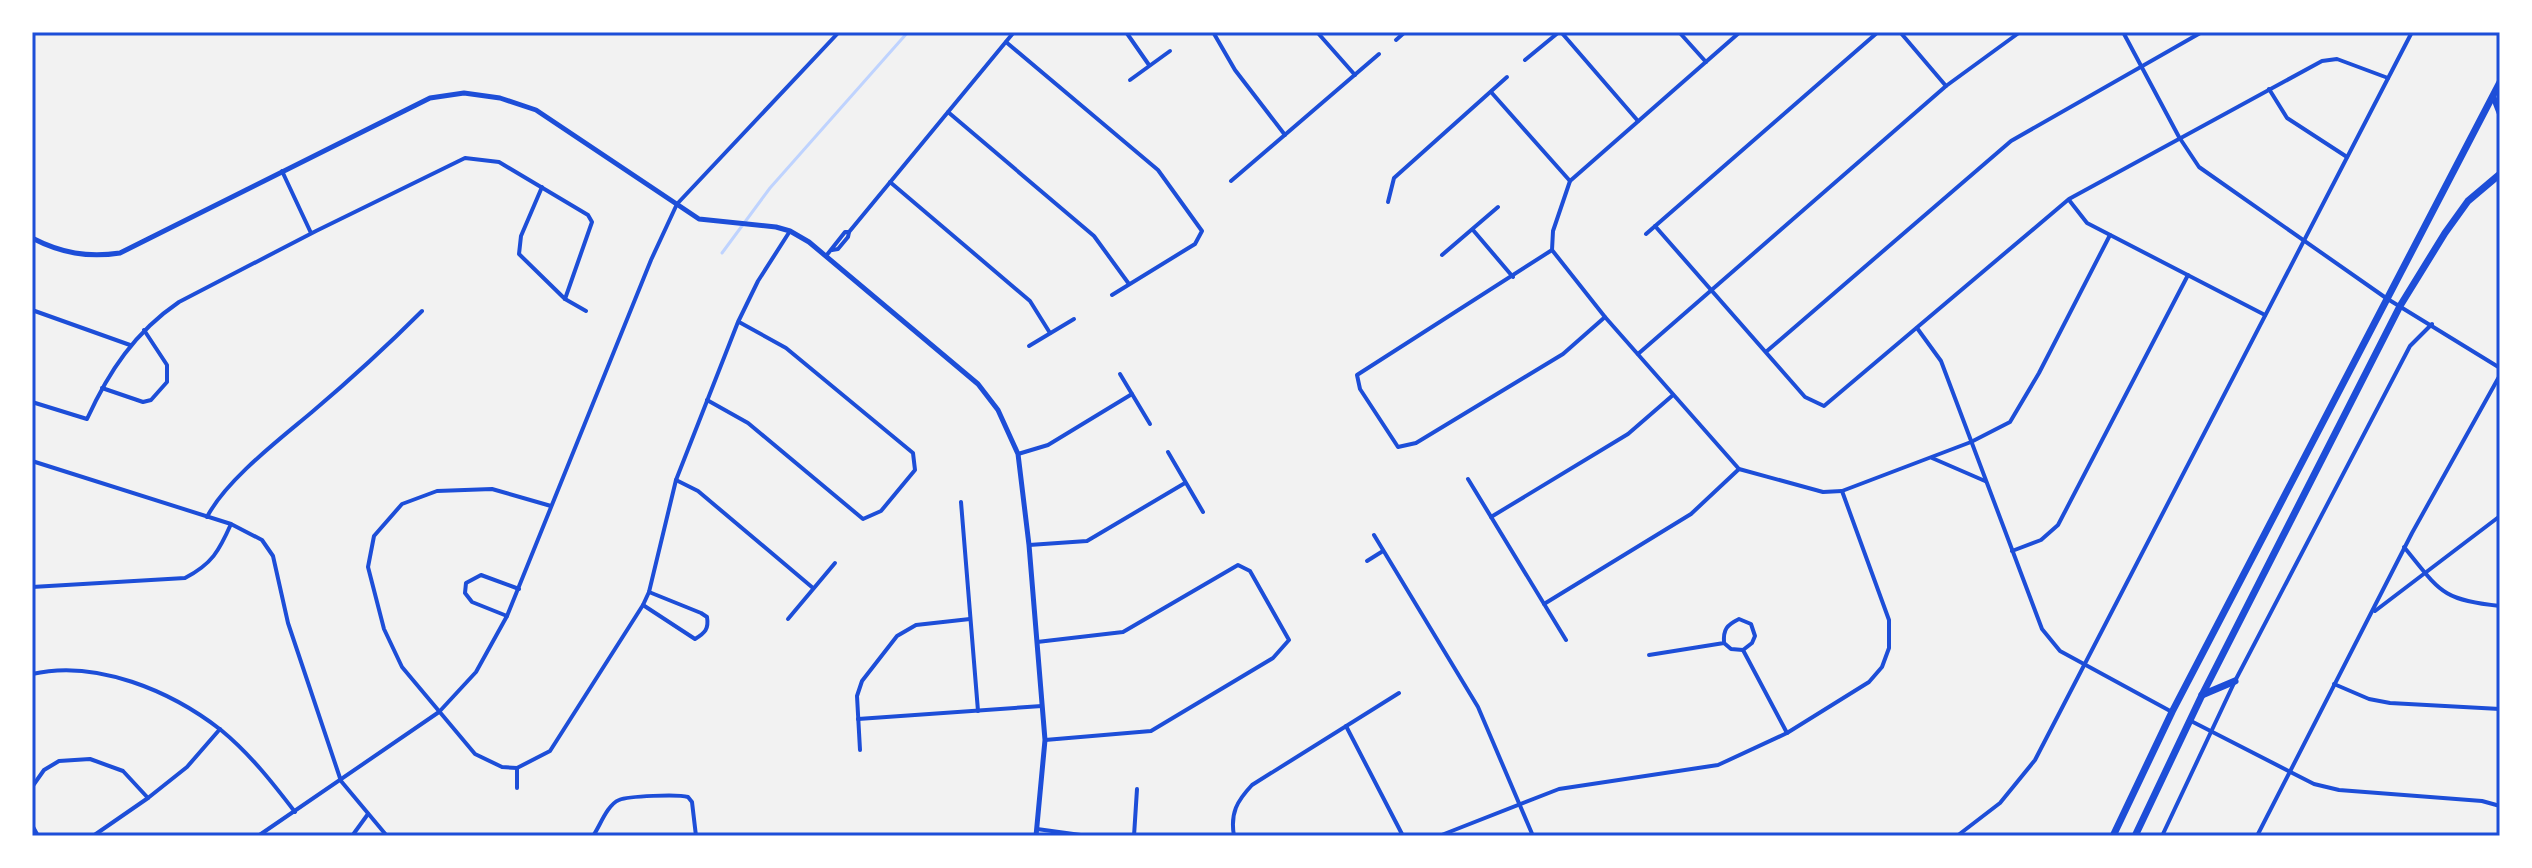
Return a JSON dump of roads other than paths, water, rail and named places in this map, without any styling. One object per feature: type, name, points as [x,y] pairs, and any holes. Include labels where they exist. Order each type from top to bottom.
[{"type":"highway","points":[[2113,836],[2172,712],[2500,82]]},
{"type":"highway","points":[[2135,836],[2202,695],[2309,491],[2400,306],[2462,209],[2500,174]]},
{"type":"highway","points":[[2202,695],[2235,681]]},
{"type":"main road","points":[[2493,96],[2500,114]]},
{"type":"street","points":[[258,836],[439,712],[476,672],[519,589],[651,260],[677,204],[839,32]]},
{"type":"street","points":[[826,256],[1014,32]]},
{"type":"street","points":[[1126,32],[1149,65]]},
{"type":"street","points":[[1213,32],[1235,70],[1285,135]]},
{"type":"street","points":[[1317,32],[1355,75]]},
{"type":"street","points":[[1396,40],[1405,32]]},
{"type":"street","points":[[1525,60],[1560,32],[1638,121]]},
{"type":"street","points":[[1679,32],[1706,62]]},
{"type":"street","points":[[1740,32],[1570,181],[1553,231],[1552,250],[1605,317],[1739,469],[1823,492],[1842,491],[1971,442],[2010,422],[2039,373],[2110,235]]},
{"type":"street","points":[[1646,234],[1878,32]]},
{"type":"street","points":[[1900,32],[1946,86]]},
{"type":"street","points":[[1638,354],[1946,86],[2020,32]]},
{"type":"street","points":[[2123,32],[2179,137],[2199,167],[2386,298],[2500,368]]},
{"type":"street","points":[[1766,352],[2011,141],[2202,32]]},
{"type":"street","points":[[1957,836],[2000,803],[2035,760],[2412,32]]},
{"type":"street","points":[[1006,42],[1158,170],[1202,231],[1195,244],[1112,295]]},
{"type":"street","points":[[1130,80],[1170,51]]},
{"type":"street","points":[[1231,181],[1379,54]]},
{"type":"street","points":[[1655,226],[1805,397],[1824,406],[2069,199],[2322,61],[2337,59],[2388,78]]},
{"type":"street","points":[[1388,202],[1394,178],[1507,77]]},
{"type":"street","points":[[2269,89],[2287,118],[2347,157]]},
{"type":"street","points":[[1491,92],[1570,181]]},
{"type":"street","points":[[32,238],[49,247],[82,255],[120,253],[430,98],[464,93],[500,98],[536,110],[699,219],[790,231],[826,256],[978,384],[998,410],[1018,454],[1029,545],[1045,740],[1037,833],[1088,836]]},
{"type":"street","points":[[948,112],[1094,236],[1129,284]]},
{"type":"street","points":[[32,402],[87,419],[102,388],[130,345],[179,302],[465,158],[499,162],[588,215],[592,222],[565,299]]},
{"type":"street","points":[[282,171],[311,233]]},
{"type":"street","points":[[890,182],[1030,301],[1050,333]]},
{"type":"street","points":[[542,187],[521,236],[519,254],[565,299],[586,311]]},
{"type":"street","points":[[2069,199],[2087,223],[2265,315]]},
{"type":"street","points":[[1442,255],[1498,207]]},
{"type":"street","points":[[1473,230],[1513,277]]},
{"type":"street","points":[[551,506],[492,489],[437,491],[402,504],[374,536],[368,567],[384,629],[402,667],[475,754],[502,767],[517,768],[550,751],[643,605],[649,592],[676,480],[707,400],[758,281],[790,231]]},
{"type":"street","points":[[1552,250],[1357,375],[1360,389],[1398,447],[1416,443],[1563,354],[1605,317]]},
{"type":"street","points":[[2012,551],[2041,540],[2058,525],[2188,275]]},
{"type":"street","points":[[32,310],[130,345]]},
{"type":"street","points":[[207,517],[214,504],[262,455],[374,360],[422,311]]},
{"type":"street","points":[[1029,346],[1074,319]]},
{"type":"street","points":[[707,400],[748,423],[863,519],[881,511],[915,470],[913,453],[786,348],[738,322]]},
{"type":"street","points":[[2162,836],[2235,681],[2410,346],[2432,324]]},
{"type":"street","points":[[1917,328],[1941,361],[2042,629],[2060,651],[2172,712]]},
{"type":"street","points":[[102,388],[143,402],[151,400],[167,382],[167,365],[144,330]]},
{"type":"street","points":[[1120,374],[1150,424]]},
{"type":"street","points":[[2257,836],[2404,547],[2500,375]]},
{"type":"street","points":[[1018,454],[1048,445],[1132,394]]},
{"type":"street","points":[[1491,517],[1628,434],[1673,395]]},
{"type":"street","points":[[1168,452],[1203,512]]},
{"type":"street","points":[[1931,457],[1985,481]]},
{"type":"street","points":[[32,461],[231,524],[262,540],[273,556],[288,623],[341,781],[387,836]]},
{"type":"street","points":[[1544,604],[1691,514],[1739,469]]},
{"type":"street","points":[[1468,479],[1566,640]]},
{"type":"street","points":[[676,480],[698,491],[813,588]]},
{"type":"street","points":[[1029,545],[1087,541],[1185,483]]},
{"type":"street","points":[[1439,836],[1559,789],[1718,765],[1787,733],[1869,682],[1882,667],[1889,648],[1889,620],[1842,491]]},
{"type":"street","points":[[961,502],[978,711]]},
{"type":"street","points":[[2372,614],[2424,571],[2500,516]]},
{"type":"street","points":[[32,587],[185,578],[203,568],[219,550],[231,524]]},
{"type":"street","points":[[1374,535],[1478,707],[1533,836]]},
{"type":"street","points":[[2404,547],[2440,591],[2465,603],[2500,606]]},
{"type":"street","points":[[1367,561],[1383,551]]},
{"type":"street","points":[[788,619],[835,563]]},
{"type":"street","points":[[1037,642],[1123,632],[1238,565],[1250,571],[1289,640],[1273,658],[1151,731],[1045,740]]},
{"type":"street","points":[[507,616],[472,602],[465,593],[466,583],[481,575],[519,589]]},
{"type":"street","points":[[643,605],[695,639],[703,635],[708,626],[707,617],[701,613],[649,592]]},
{"type":"street","points":[[860,750],[857,696],[862,681],[897,636],[916,625],[970,619]]},
{"type":"street","points":[[1739,619],[1751,624],[1755,636],[1743,650],[1731,649],[1724,643],[1723,633],[1727,625],[1739,619]]},
{"type":"street","points":[[1649,655],[1724,643]]},
{"type":"street","points":[[1743,650],[1787,733]]},
{"type":"street","points":[[32,674],[78,671],[124,679],[175,700],[220,729],[260,767],[295,812]]},
{"type":"street","points":[[2333,684],[2369,699],[2390,703],[2500,709]]},
{"type":"street","points":[[1234,836],[1231,820],[1237,801],[1252,785],[1399,693]]},
{"type":"street","points":[[858,719],[1042,706]]},
{"type":"street","points":[[2190,720],[2314,784],[2339,790],[2482,801],[2500,806]]},
{"type":"street","points":[[1346,726],[1403,836]]},
{"type":"street","points":[[93,836],[187,767],[220,729]]},
{"type":"street","points":[[32,787],[44,770],[59,761],[90,759],[123,771],[148,798]]},
{"type":"street","points":[[517,768],[517,788]]},
{"type":"street","points":[[1134,836],[1137,789]]},
{"type":"street","points":[[593,836],[618,800],[677,795],[688,797],[692,802],[696,836]]},
{"type":"street","points":[[352,836],[368,814]]},
{"type":"street","points":[[32,825],[38,836]]},
{"type":"waterway","points":[[722,253],[770,188],[908,32]]}]
